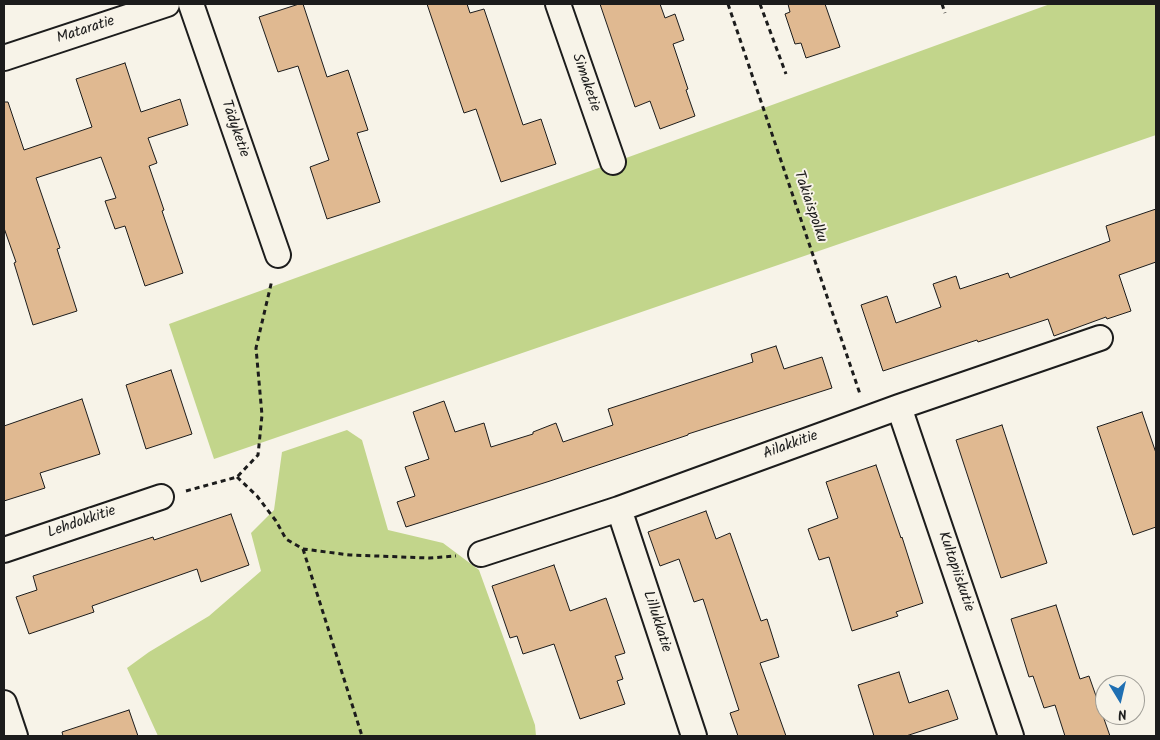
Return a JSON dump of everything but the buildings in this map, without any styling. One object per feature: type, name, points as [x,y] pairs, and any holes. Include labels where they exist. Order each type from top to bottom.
[{"type":"street","name":"Mataratie","points":[[4,58],[167,4]]},
{"type":"street","name":"Tädyketie","points":[[191,4],[278,255]]},
{"type":"street","name":"Simaketie","points":[[558,4],[612,162]]},
{"type":"street","name":"Ailakkitie","points":[[482,554],[619,508],[899,407],[1100,338]]},
{"type":"street","name":"Kultapiiskutie","points":[[899,407],[1011,736]]},
{"type":"street","name":"Lehdokkitie","points":[[4,550],[161,497]]},
{"type":"street","name":"Lillukkatie","points":[[619,508],[694,736]]},
{"type":"street","points":[[4,703],[15,736]]},
{"type":"path","name":"Takiaispolku","points":[[728,4],[868,418]]},
{"type":"path","points":[[760,4],[786,74]]},
{"type":"path","points":[[942,4],[945,13]]},
{"type":"path","points":[[161,497],[236,477],[258,455],[262,415],[256,348],[278,255]]},
{"type":"path","points":[[236,477],[258,496],[286,539],[303,548],[350,555],[429,558],[482,554]]},
{"type":"path","points":[[303,548],[362,736]]},
{"type":"green space","points":[[1050,4],[1156,4],[1156,135],[214,459],[169,324]]},
{"type":"green space","points":[[347,430],[362,440],[388,530],[443,543],[479,570],[535,725],[536,736],[158,736],[127,668],[149,652],[209,616],[261,571],[251,533],[274,510],[282,452]]}]
